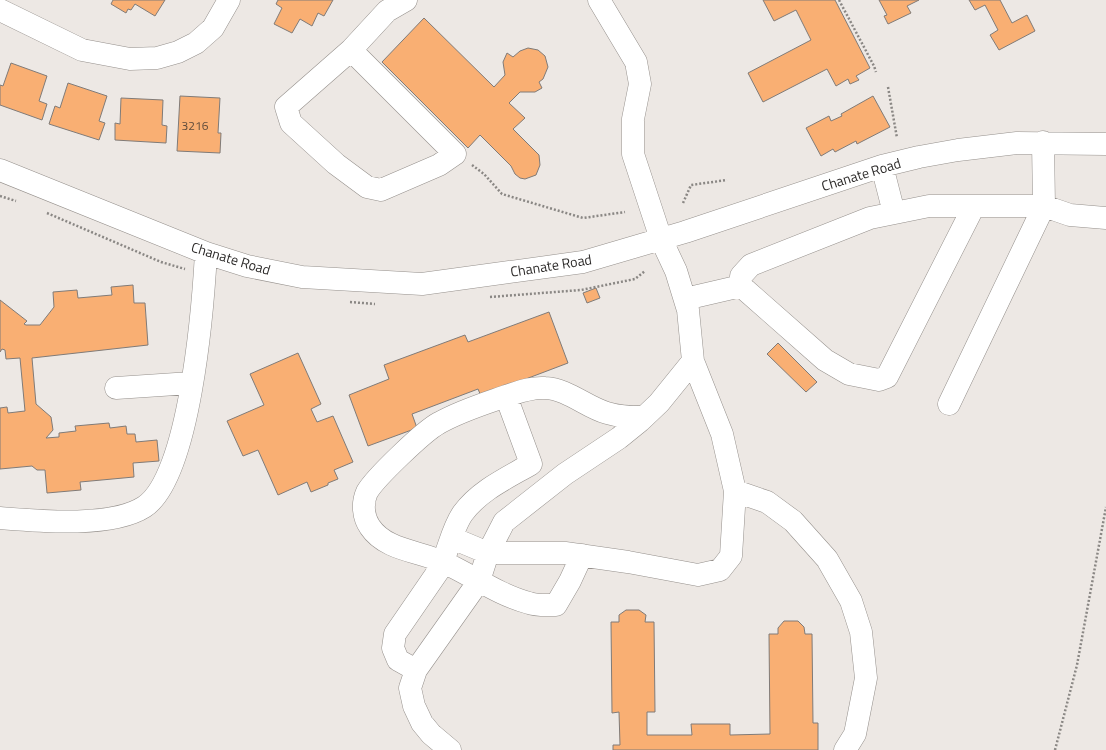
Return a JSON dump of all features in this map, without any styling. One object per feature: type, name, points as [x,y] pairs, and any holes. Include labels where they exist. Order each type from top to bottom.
[{"type":"street","points":[[0,10],[82,50],[137,59],[157,58],[178,52],[196,43],[213,28],[229,0]]},
{"type":"street","points":[[351,50],[455,154],[439,165],[381,190],[367,186],[336,164],[291,123],[286,107],[351,50],[387,11],[406,0]]},
{"type":"street","points":[[452,538],[488,553],[565,552],[698,575],[720,570],[731,556],[735,491],[722,434],[693,361],[688,310],[685,299],[676,272],[662,239],[633,154],[633,119],[640,84],[636,62],[599,0]]},
{"type":"street","points":[[949,404],[1044,206],[1043,142]]},
{"type":"street","name":"Chanate Road","points":[[0,170],[206,253],[247,266],[302,277],[422,284],[583,262],[662,239],[882,166],[965,149],[995,145],[1043,142],[1106,144]]},
{"type":"street","points":[[882,166],[894,213]]},
{"type":"street","points":[[974,206],[887,377],[879,380],[849,374],[825,360],[741,286],[741,276],[751,265],[870,218],[929,206],[974,206],[1044,206],[1070,215],[1106,218]]},
{"type":"street","points":[[0,518],[90,521],[126,514],[144,508],[155,498],[173,465],[181,439],[191,383],[206,253]]},
{"type":"street","points":[[685,299],[741,286]]},
{"type":"street","points":[[450,750],[431,734],[422,723],[414,706],[410,688],[416,670],[479,581],[488,553],[504,522],[564,474],[619,438],[644,417],[659,403],[693,361]]},
{"type":"street","points":[[116,388],[191,383]]},
{"type":"street","points":[[582,555],[570,581],[556,605],[531,604],[506,595],[443,562],[385,541],[370,527],[363,512],[367,493],[413,444],[437,424],[463,410],[529,389],[546,388],[560,391],[606,413],[624,417],[644,417]]},
{"type":"street","points":[[416,670],[398,660],[393,648],[396,634],[443,562],[462,514],[481,493],[531,464],[506,396]]},
{"type":"street","points":[[735,491],[767,502],[793,521],[827,559],[851,601],[861,632],[866,678],[855,734],[845,750]]},
{"type":"path","points":[[839,0],[876,72]]},
{"type":"path","points":[[888,87],[897,138]]},
{"type":"path","points":[[455,154],[484,174],[502,194],[583,218],[625,212]]},
{"type":"path","points":[[683,203],[691,185],[727,180]]},
{"type":"path","points":[[1055,750],[1077,665],[1106,507]]},
{"type":"building","points":[[113,0],[165,0],[155,16],[135,4],[131,10],[128,9],[126,13],[111,4]]},
{"type":"building","points":[[278,0],[333,0],[324,16],[318,13],[312,26],[300,19],[292,33],[274,24],[282,8],[276,4]]},
{"type":"building","points":[[763,0],[835,0],[870,68],[856,76],[859,80],[850,84],[848,79],[836,86],[827,69],[763,102],[748,73],[811,40],[796,10],[774,21]]},
{"type":"building","points":[[879,0],[919,0],[907,6],[911,13],[888,24],[884,16],[887,15]]},
{"type":"building","points":[[969,0],[1000,0],[1012,23],[1027,15],[1035,31],[999,50],[990,35],[998,30],[985,5],[975,10]]},
{"type":"building","points":[[424,18],[494,87],[505,75],[503,62],[507,53],[513,57],[520,51],[528,48],[538,50],[545,56],[548,67],[543,79],[539,82],[542,88],[535,92],[520,92],[509,103],[525,118],[513,129],[539,155],[540,165],[536,175],[525,179],[520,178],[515,174],[511,166],[480,135],[468,148],[382,62]]},
{"type":"building","points":[[11,63],[47,76],[39,101],[47,104],[42,120],[0,105],[0,85],[3,86]]},
{"type":"building","points":[[68,83],[107,96],[99,121],[105,123],[99,140],[49,124],[55,106],[60,108]]},
{"type":"building","points":[[180,96],[220,98],[218,133],[221,133],[220,153],[177,151]]},
{"type":"building","points":[[873,96],[890,127],[857,144],[856,141],[835,152],[833,149],[821,156],[806,128],[829,116],[831,121],[842,116],[841,114]]},
{"type":"building","points":[[121,98],[163,100],[162,125],[167,126],[166,143],[115,140],[115,123],[120,124]]},
{"type":"building","points":[[133,285],[134,303],[145,303],[148,345],[32,358],[36,404],[51,417],[53,430],[46,438],[59,437],[59,433],[76,431],[75,426],[109,423],[110,428],[126,426],[127,434],[135,434],[136,442],[157,440],[159,461],[133,463],[134,477],[80,482],[81,490],[47,493],[45,470],[37,470],[32,466],[0,469],[0,408],[7,407],[8,413],[25,411],[20,358],[6,359],[5,350],[2,349],[0,352],[0,300],[27,321],[24,324],[40,325],[54,307],[53,292],[77,290],[78,298],[112,295],[111,287]]},
{"type":"building","points":[[596,288],[600,298],[587,303],[583,293]]},
{"type":"building","points":[[549,312],[568,363],[481,396],[478,389],[412,414],[417,428],[368,446],[349,395],[389,379],[384,365],[465,335],[468,342]]},
{"type":"building","points":[[778,343],[817,382],[806,392],[767,354]]},
{"type":"building","points":[[298,353],[321,404],[311,409],[317,422],[333,416],[353,462],[334,470],[338,479],[328,483],[328,485],[311,492],[307,482],[278,495],[258,450],[243,456],[227,421],[264,405],[250,374]]},
{"type":"building","points":[[626,610],[639,610],[646,615],[645,622],[654,622],[655,712],[647,712],[647,735],[692,735],[691,724],[730,724],[730,735],[770,734],[769,634],[778,634],[778,628],[784,621],[798,621],[804,627],[805,634],[812,634],[813,723],[818,723],[818,750],[613,750],[613,745],[620,745],[619,712],[612,713],[611,622],[619,622],[619,615]]}]
